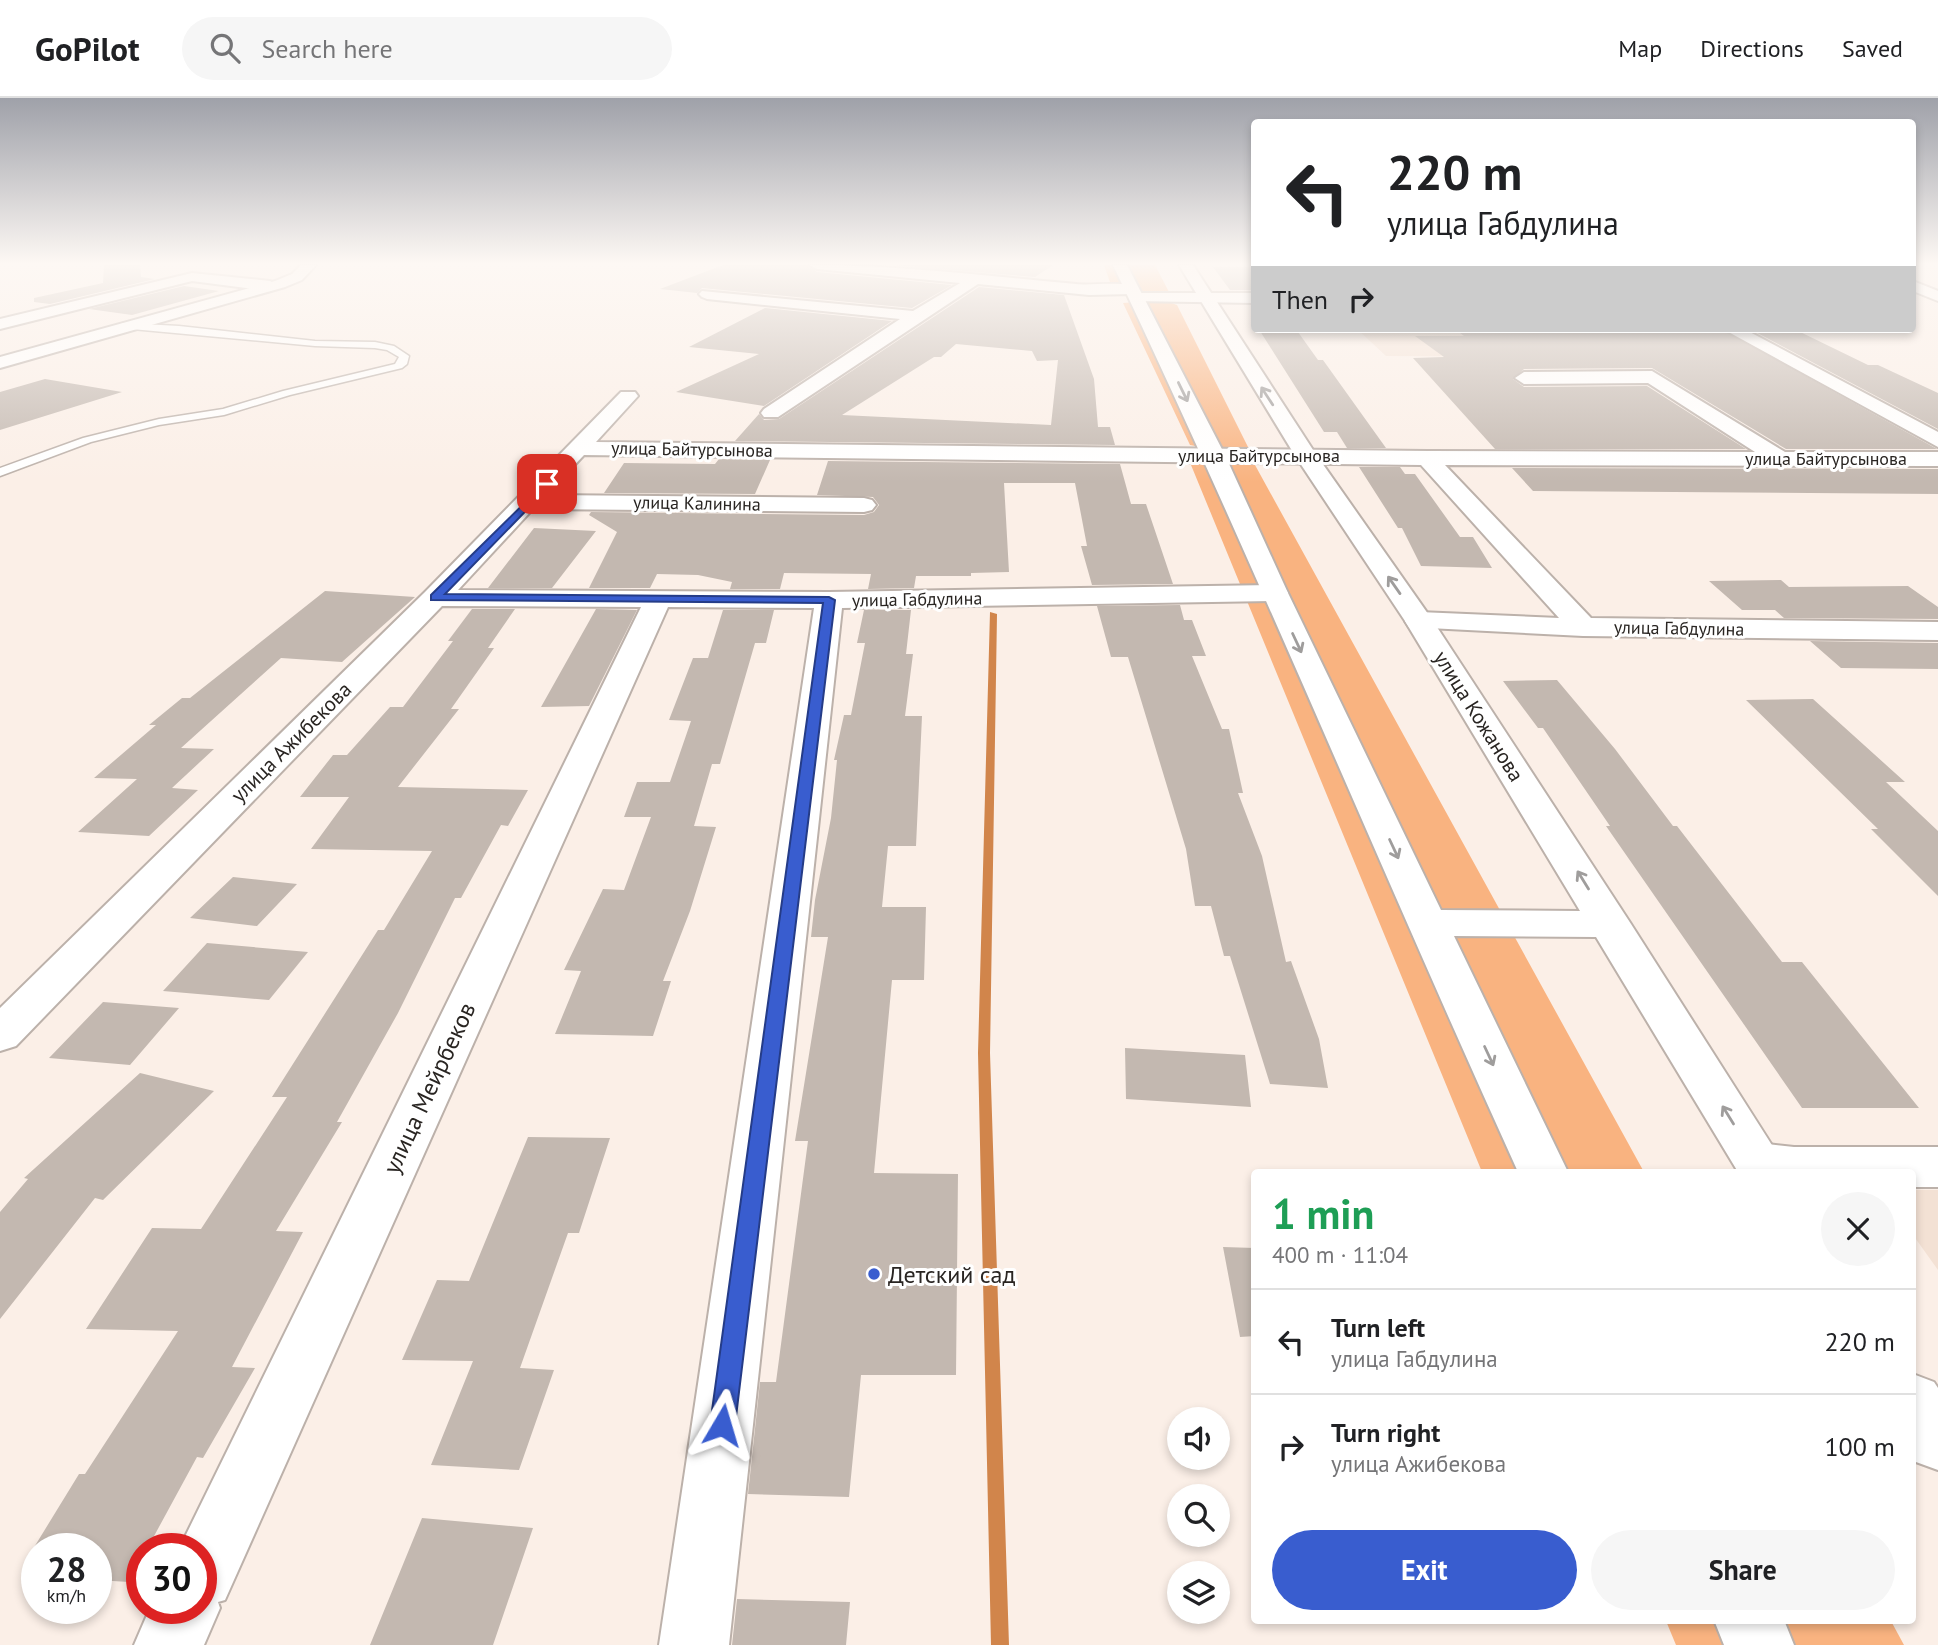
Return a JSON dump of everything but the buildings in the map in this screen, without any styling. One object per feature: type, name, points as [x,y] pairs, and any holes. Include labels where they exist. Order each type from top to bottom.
[{"type":"street","points":[[0,363],[86,337]]},
{"type":"street","points":[[771,412],[884,337]]},
{"type":"street","points":[[1155,337],[1214,455],[1273,593],[1542,1169]]},
{"type":"street","name":"улица Кожанова","points":[[1230,337],[1305,454],[1419,621],[1762,1168]]},
{"type":"street","points":[[1746,337],[1938,441]]},
{"type":"street","points":[[1524,378],[1652,377],[1778,457]]},
{"type":"street","name":"улица Ажибекова","points":[[0,1035],[530,502],[628,396]]},
{"type":"street","name":"улица Байтурсынова","points":[[581,448],[1305,454],[1427,458],[1938,459]]},
{"type":"street","points":[[1427,458],[1583,626]]},
{"type":"street","name":"улица Калинина","points":[[530,502],[864,505]]},
{"type":"street","name":"улица Габдулина","points":[[435,598],[829,600],[1273,593]]},
{"type":"street","name":"улица Мейрбеков","points":[[217,1542],[658,600]]},
{"type":"street","points":[[694,1645],[829,600]]},
{"type":"street","name":"улица Габдулина","points":[[1419,621],[1938,631]]},
{"type":"street","points":[[1428,923],[1611,924]]},
{"type":"street","points":[[1762,1168],[1938,1167]]},
{"type":"street","points":[[1916,1407],[1938,1441]]},
{"type":"street","points":[[169,1645],[179,1624]]},
{"type":"street","points":[[1750,1624],[1759,1645]]},
{"type":"lane","points":[[0,472],[88,440],[159,422],[224,412],[287,393],[398,366],[402,364],[404,356],[383,346],[292,344],[240,337]]},
{"type":"shaded area","points":[[1139,337],[1193,337],[1249,449],[1227,452],[1190,445]]},
{"type":"shaded area","points":[[1366,337],[1544,337],[1571,357],[1386,356]]},
{"type":"shaded area","points":[[1251,460],[1255,465],[1642,1169],[1481,1169],[1191,465],[1198,462]]},
{"type":"shaded area","points":[[1916,1190],[1938,1190],[1938,1270],[1916,1239]]},
{"type":"shaded area","points":[[1667,1624],[1893,1624],[1904,1645],[1676,1645]]},
{"type":"waterway","points":[[993,614],[984,1053],[1000,1645]]},
{"type":"place","name":"Детский сад","points":[[874,1274]]},
{"type":"route","points":[[547,484],[435,598],[829,600],[722,1425]]}]
